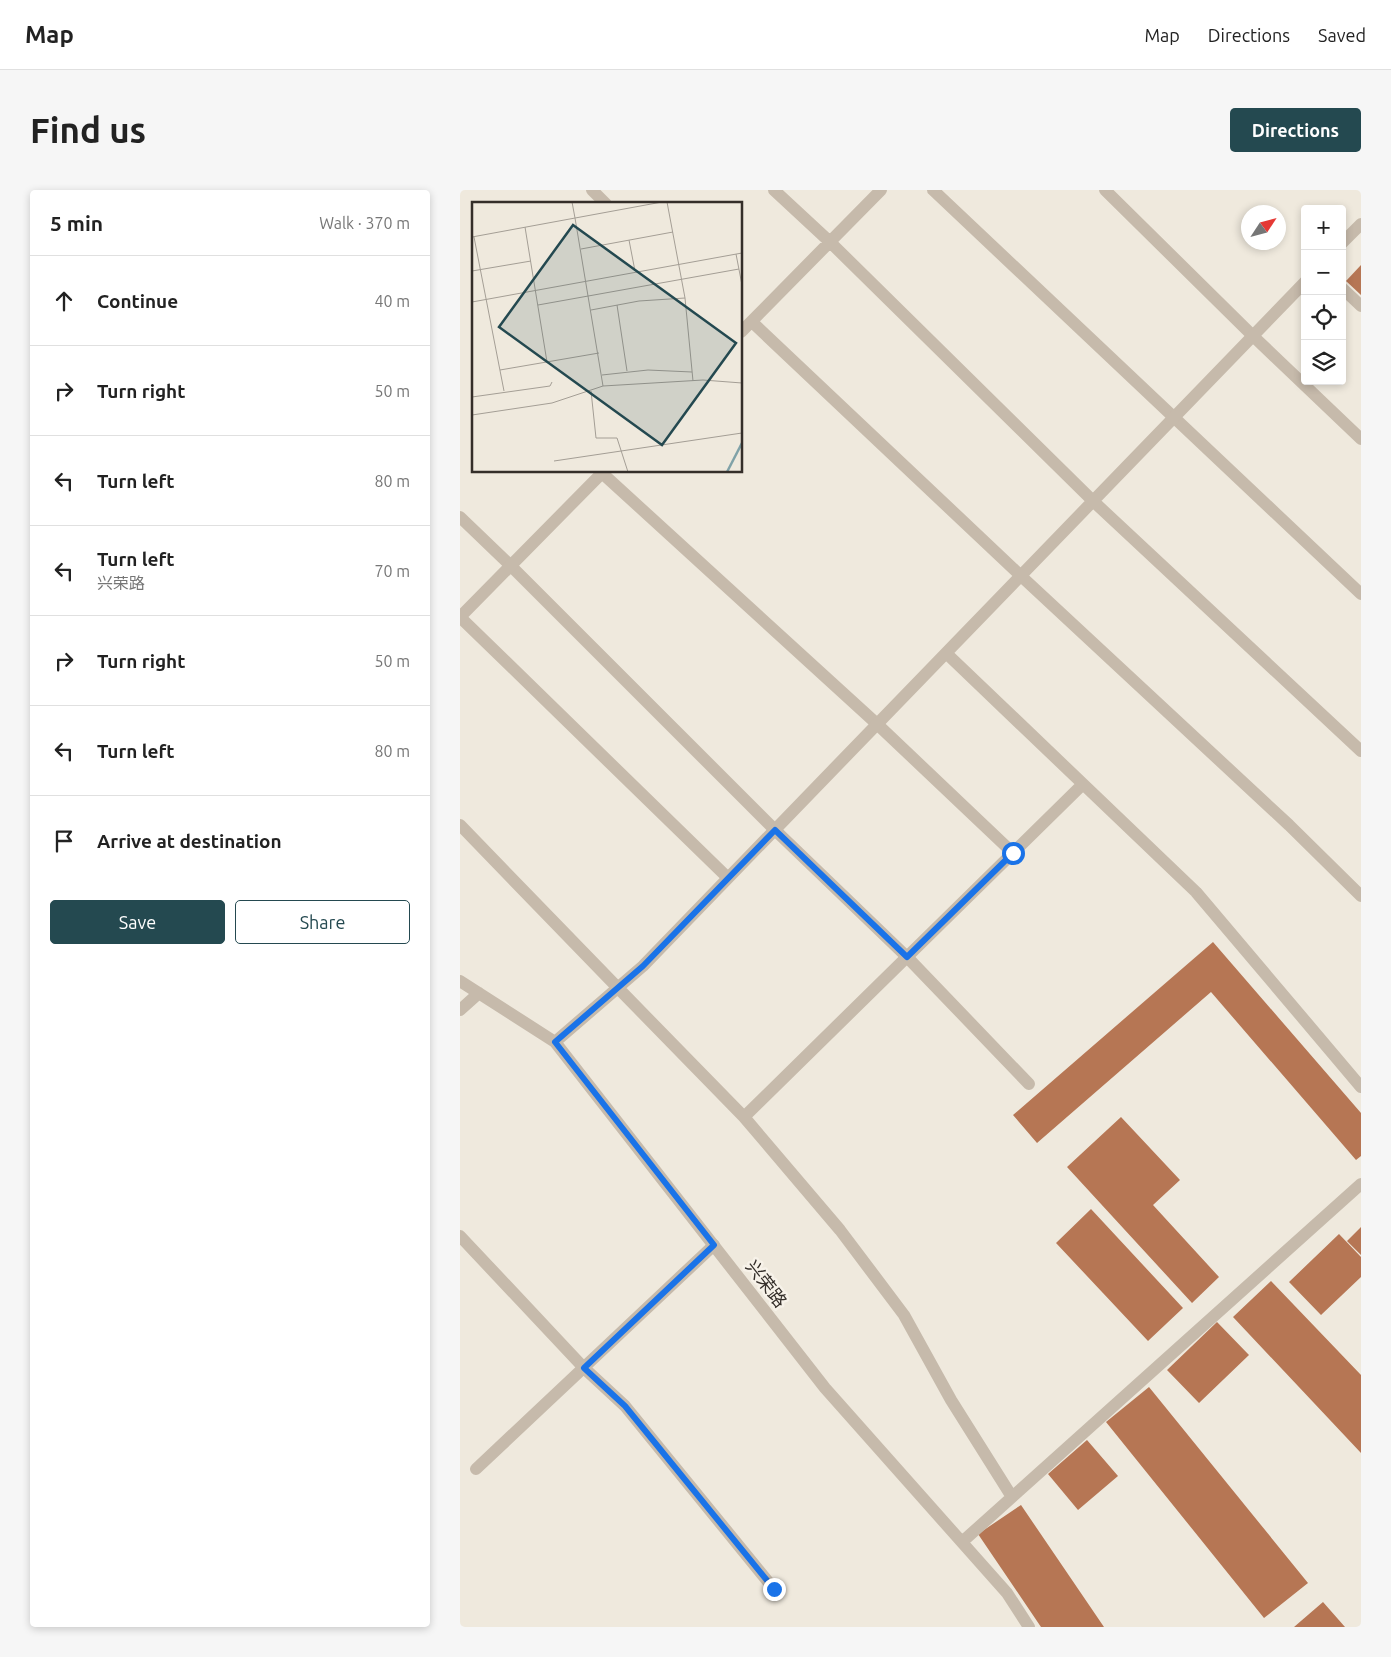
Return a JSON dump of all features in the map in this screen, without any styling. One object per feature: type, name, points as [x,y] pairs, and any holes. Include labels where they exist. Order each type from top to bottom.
[{"type":"street","points":[[592,190],[604,202]]},
{"type":"street","points":[[774,190],[830,242],[1093,501],[1358,743]]},
{"type":"street","points":[[742,331],[881,190]]},
{"type":"street","points":[[933,190],[1361,594]]},
{"type":"street","points":[[1105,190],[1361,439]]},
{"type":"street","points":[[1346,239],[1361,224]]},
{"type":"street","points":[[555,1042],[643,966],[1301,286]]},
{"type":"street","points":[[1346,292],[1361,306]]},
{"type":"street","points":[[752,322],[1289,825],[1361,896]]},
{"type":"street","points":[[728,878],[460,617],[603,472],[877,724],[1013,853]]},
{"type":"street","points":[[460,517],[775,830],[907,957],[1029,1084]]},
{"type":"street","points":[[946,653],[1196,892],[1361,1087]]},
{"type":"street","points":[[744,1117],[1083,784]]},
{"type":"street","points":[[460,825],[744,1117],[840,1230],[904,1315],[951,1400],[1012,1497]]},
{"type":"street","name":"兴荣路","points":[[460,981],[555,1042],[825,1388],[1007,1593],[1029,1627]]},
{"type":"street","points":[[460,1010],[479,993]]},
{"type":"street","points":[[962,1542],[1361,1184]]},
{"type":"street","points":[[460,1236],[584,1368],[625,1406],[774,1589]]},
{"type":"street","points":[[476,1469],[714,1245]]},
{"type":"building","points":[[1361,265],[1361,295],[1346,281]]},
{"type":"building","points":[[1213,942],[1361,1113],[1361,1156],[1356,1160],[1211,992],[1037,1143],[1013,1115]]},
{"type":"building","points":[[1121,1117],[1180,1180],[1153,1205],[1219,1277],[1192,1303],[1067,1167]]},
{"type":"building","points":[[1091,1209],[1183,1308],[1148,1341],[1056,1243]]},
{"type":"building","points":[[1361,1227],[1361,1255],[1347,1241]]},
{"type":"building","points":[[1339,1234],[1361,1257],[1361,1277],[1321,1315],[1289,1282]]},
{"type":"building","points":[[1271,1281],[1361,1375],[1361,1453],[1233,1317]]},
{"type":"building","points":[[1217,1322],[1249,1355],[1199,1403],[1167,1370]]},
{"type":"building","points":[[1149,1387],[1308,1583],[1264,1618],[1106,1422]]},
{"type":"building","points":[[1087,1440],[1118,1476],[1078,1510],[1048,1474]]},
{"type":"building","points":[[1021,1505],[1104,1627],[1041,1627],[978,1534]]},
{"type":"building","points":[[1323,1602],[1345,1627],[1294,1627]]},
{"type":"route","points":[[774,1589],[625,1406],[584,1368],[714,1245],[555,1042],[643,966],[775,830],[907,957],[1013,853]]}]
